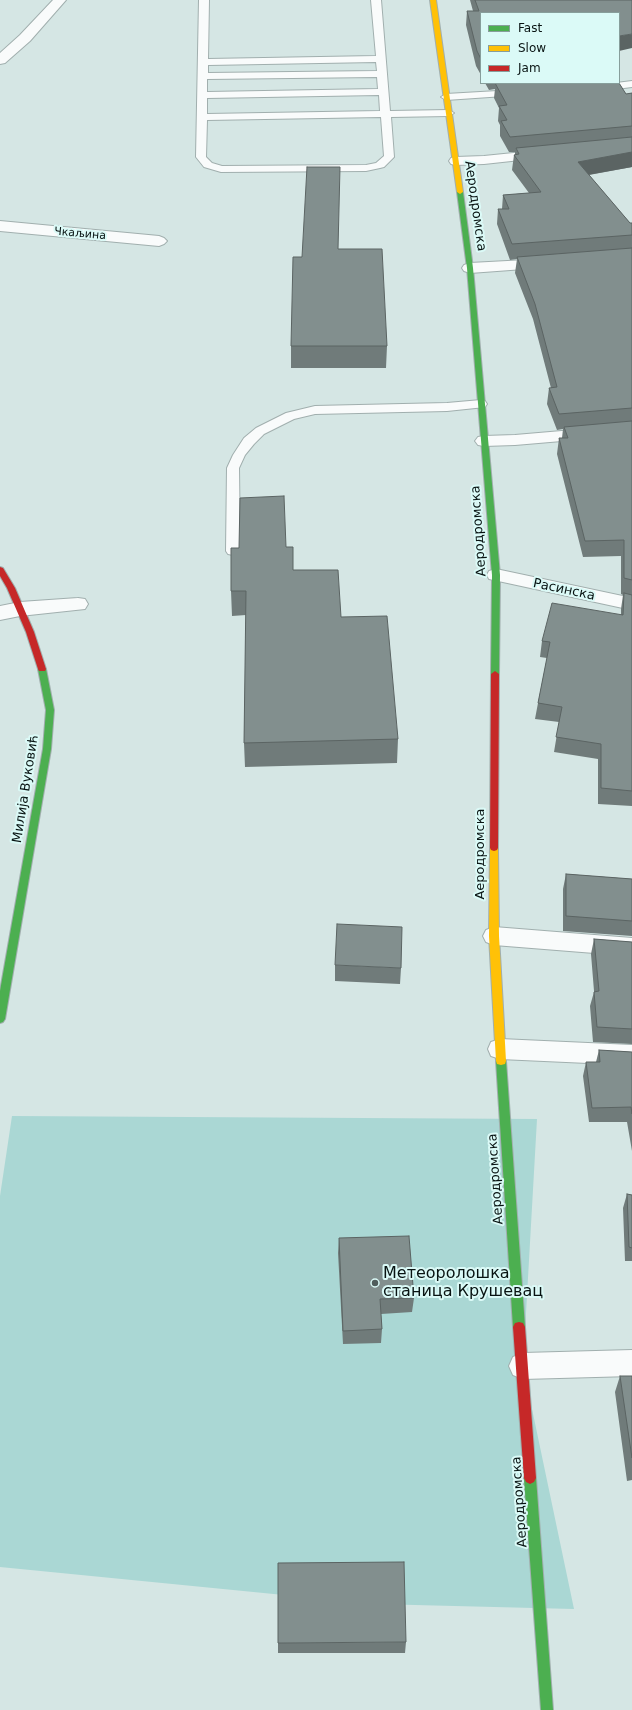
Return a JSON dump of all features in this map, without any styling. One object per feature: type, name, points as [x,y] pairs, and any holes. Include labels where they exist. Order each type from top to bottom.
[{"type":"street","points":[[0,60],[25,38],[60,0]]},
{"type":"street","name":"Аеродромска","points":[[433,0],[470,268],[496,575],[494,936],[500,1049],[547,1710]]},
{"type":"street","points":[[456,161],[484,160],[553,153]]},
{"type":"street","name":"Чкаљина","points":[[0,226],[159,241]]},
{"type":"street","points":[[470,268],[558,263]]},
{"type":"street","points":[[484,441],[515,440],[632,430]]},
{"type":"street","name":"Милија Вуковић","points":[[0,570],[11,588],[30,632],[44,676],[50,710],[47,749],[0,1019]]},
{"type":"street","name":"Расинска","points":[[496,575],[632,604]]},
{"type":"street","points":[[0,613],[20,609],[78,604]]},
{"type":"street","points":[[494,936],[632,946]]},
{"type":"street","points":[[500,1049],[632,1055]]},
{"type":"street","points":[[523,1366],[632,1363]]},
{"type":"lane","points":[[204,0],[201,157],[208,165],[221,169],[366,168],[380,165],[389,157],[384,114],[376,0]]},
{"type":"lane","points":[[202,62],[380,58]]},
{"type":"lane","points":[[202,76],[381,74]]},
{"type":"lane","points":[[591,89],[632,84]]},
{"type":"lane","points":[[202,95],[383,92]]},
{"type":"lane","points":[[446,97],[524,93]]},
{"type":"lane","points":[[201,117],[449,113]]},
{"type":"lane","points":[[233,551],[233,468],[239,455],[249,441],[260,431],[290,416],[328,408],[447,407],[481,404]]},
{"type":"shaded area","points":[[12,1116],[537,1119],[523,1366],[574,1609],[375,1604],[0,1567],[0,1196]]},
{"type":"building","points":[[475,0],[632,0],[632,34],[620,36],[620,12],[480,12],[480,57],[477,51],[467,11],[479,11]]},
{"type":"building","points":[[496,84],[620,84],[626,94],[632,93],[632,126],[510,137],[501,121],[507,120],[499,106],[507,105]]},
{"type":"building","points":[[632,137],[632,152],[578,162],[630,223],[632,223],[632,235],[512,244],[498,209],[509,209],[503,195],[541,192],[514,155],[519,154],[516,148]]},
{"type":"building","points":[[307,167],[340,167],[338,249],[382,249],[387,346],[291,346],[293,257],[302,257]]},
{"type":"building","points":[[632,248],[632,408],[559,414],[549,388],[557,387],[535,304],[517,257]]},
{"type":"building","points":[[632,421],[632,580],[624,578],[624,540],[585,541],[559,438],[568,438],[564,427]]},
{"type":"building","points":[[284,496],[286,547],[293,547],[293,570],[338,570],[341,617],[387,616],[398,739],[244,743],[246,591],[231,591],[231,548],[239,548],[240,498]]},
{"type":"building","points":[[624,593],[632,595],[632,791],[601,788],[601,744],[556,737],[562,707],[538,703],[550,642],[542,641],[552,603],[623,615]]},
{"type":"building","points":[[566,874],[632,879],[632,921],[566,916]]},
{"type":"building","points":[[337,924],[402,927],[401,968],[335,965]]},
{"type":"building","points":[[594,939],[632,942],[632,1029],[597,1027],[594,992],[599,991]]},
{"type":"building","points":[[599,1050],[632,1052],[632,1114],[631,1107],[592,1108],[586,1062],[600,1062]]},
{"type":"building","points":[[627,1194],[632,1195],[632,1248],[629,1247]]},
{"type":"building","name":"Метеоролошка станица Крушевац","points":[[409,1236],[414,1298],[380,1299],[382,1329],[343,1331],[339,1238]]},
{"type":"building","points":[[620,1376],[632,1376],[632,1458]]},
{"type":"building","points":[[404,1562],[406,1642],[278,1643],[278,1563]]},
{"type":"traffic: fast","points":[[460,192],[470,268],[496,575],[495,674]]},
{"type":"traffic: fast","points":[[0,1019],[47,749],[50,710],[42,669]]},
{"type":"traffic: fast","points":[[501,1061],[519,1327]]},
{"type":"traffic: fast","points":[[530,1478],[547,1710]]},
{"type":"traffic: slow","points":[[433,0],[460,192]]},
{"type":"traffic: slow","points":[[494,848],[494,936],[501,1061]]},
{"type":"traffic: jam","points":[[0,570],[11,588],[30,632],[42,669]]},
{"type":"traffic: jam","points":[[494,848],[495,674]]},
{"type":"traffic: jam","points":[[519,1327],[530,1478]]},
{"type":"place","name":"Метеоролошка станица Крушевац","points":[[375,1283]]}]
